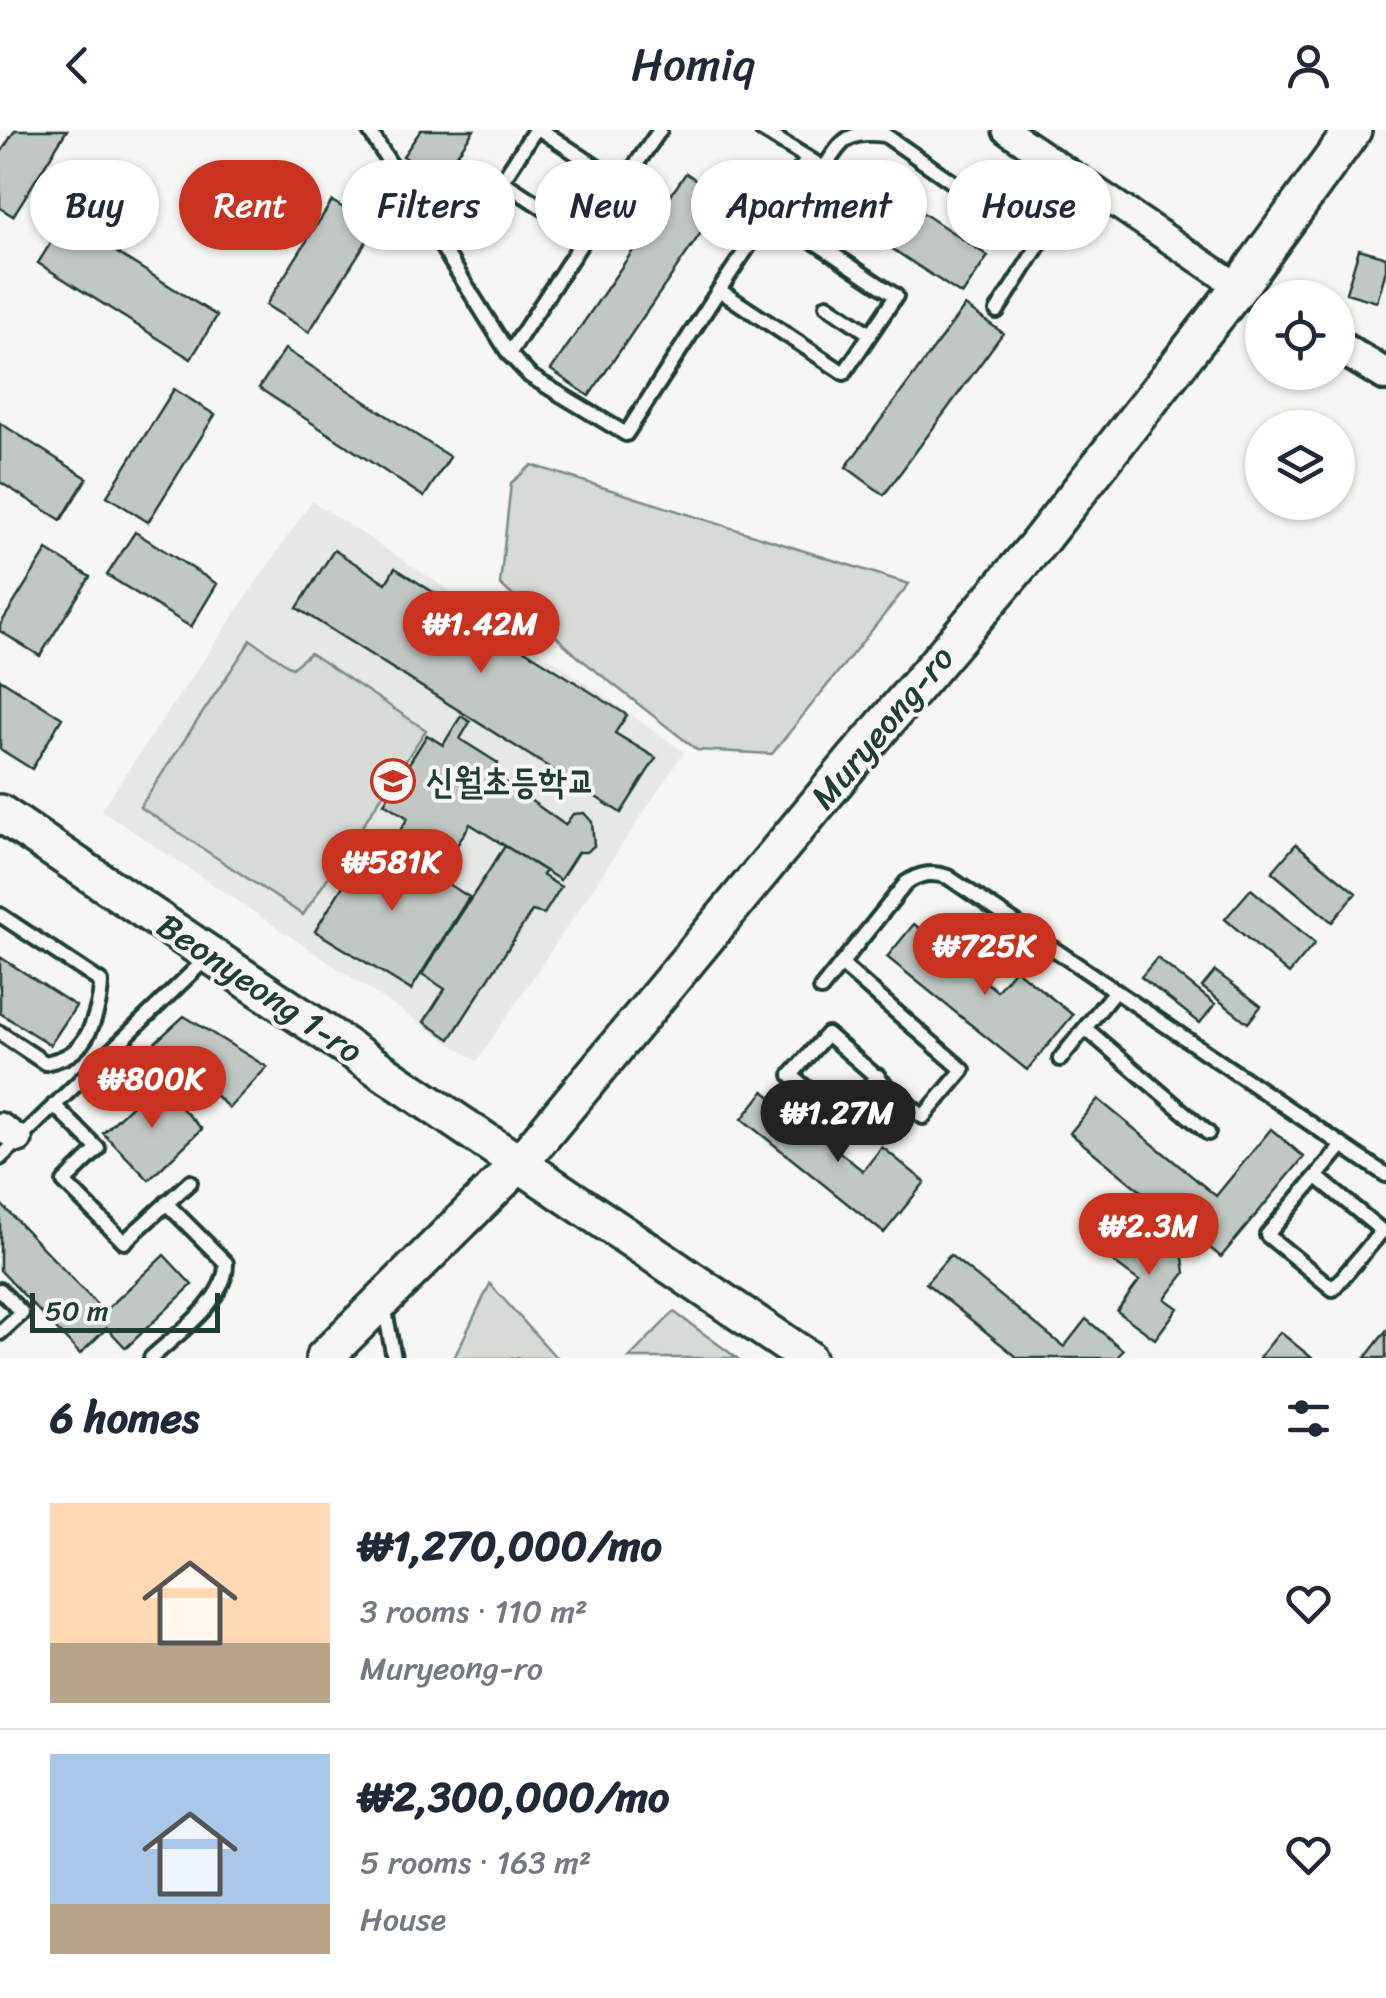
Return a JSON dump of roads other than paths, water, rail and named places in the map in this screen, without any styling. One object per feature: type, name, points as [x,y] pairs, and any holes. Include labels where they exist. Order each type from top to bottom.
[{"type":"main road","name":"Muryeong-ro","points":[[1259,280],[1353,130]]},
{"type":"main road","name":"Muryeong-ro","points":[[324,1358],[520,1163],[852,762],[1245,300]]},
{"type":"main road","name":"Beonyeong 1-ro","points":[[0,813],[520,1163]]},
{"type":"main road","points":[[520,1163],[807,1358]]},
{"type":"street","points":[[1006,130],[1245,291]]},
{"type":"street","points":[[1355,356],[1386,375]]},
{"type":"lane","points":[[369,130],[509,354],[530,376],[626,434],[745,250]]},
{"type":"lane","points":[[535,203],[502,182],[538,130],[585,160]]},
{"type":"lane","points":[[639,160],[660,130]]},
{"type":"lane","points":[[762,130],[824,168],[852,133],[868,130],[885,135],[1040,244],[997,310]]},
{"type":"lane","points":[[509,354],[577,250]]},
{"type":"lane","points":[[719,290],[844,373],[896,296],[826,250]]},
{"type":"lane","points":[[827,305],[870,334]]},
{"type":"lane","points":[[821,989],[906,882],[934,872],[948,877],[1386,1175]]},
{"type":"lane","points":[[0,914],[101,982],[101,1000],[82,1044],[64,1058],[45,1063],[0,1033]]},
{"type":"lane","points":[[0,1158],[10,1132],[54,1105],[210,955]]},
{"type":"lane","points":[[841,964],[963,1070],[923,1116],[878,1076],[827,1034],[791,1075],[841,1118],[878,1076]]},
{"type":"lane","points":[[1060,1059],[1115,991]]},
{"type":"lane","points":[[1085,1028],[1208,1133]]},
{"type":"lane","points":[[82,1044],[102,1059]]},
{"type":"lane","points":[[54,1105],[98,1149],[64,1182],[124,1242],[190,1182]]},
{"type":"lane","points":[[1317,1178],[1382,1231],[1333,1289],[1268,1235],[1342,1146]]},
{"type":"lane","points":[[151,1358],[215,1298],[226,1276],[226,1263],[166,1204]]},
{"type":"lane","points":[[0,1290],[22,1313],[0,1333]]},
{"type":"lane","points":[[382,1298],[394,1358]]},
{"type":"place","name":"신월초등학교","points":[[393,781]]}]
